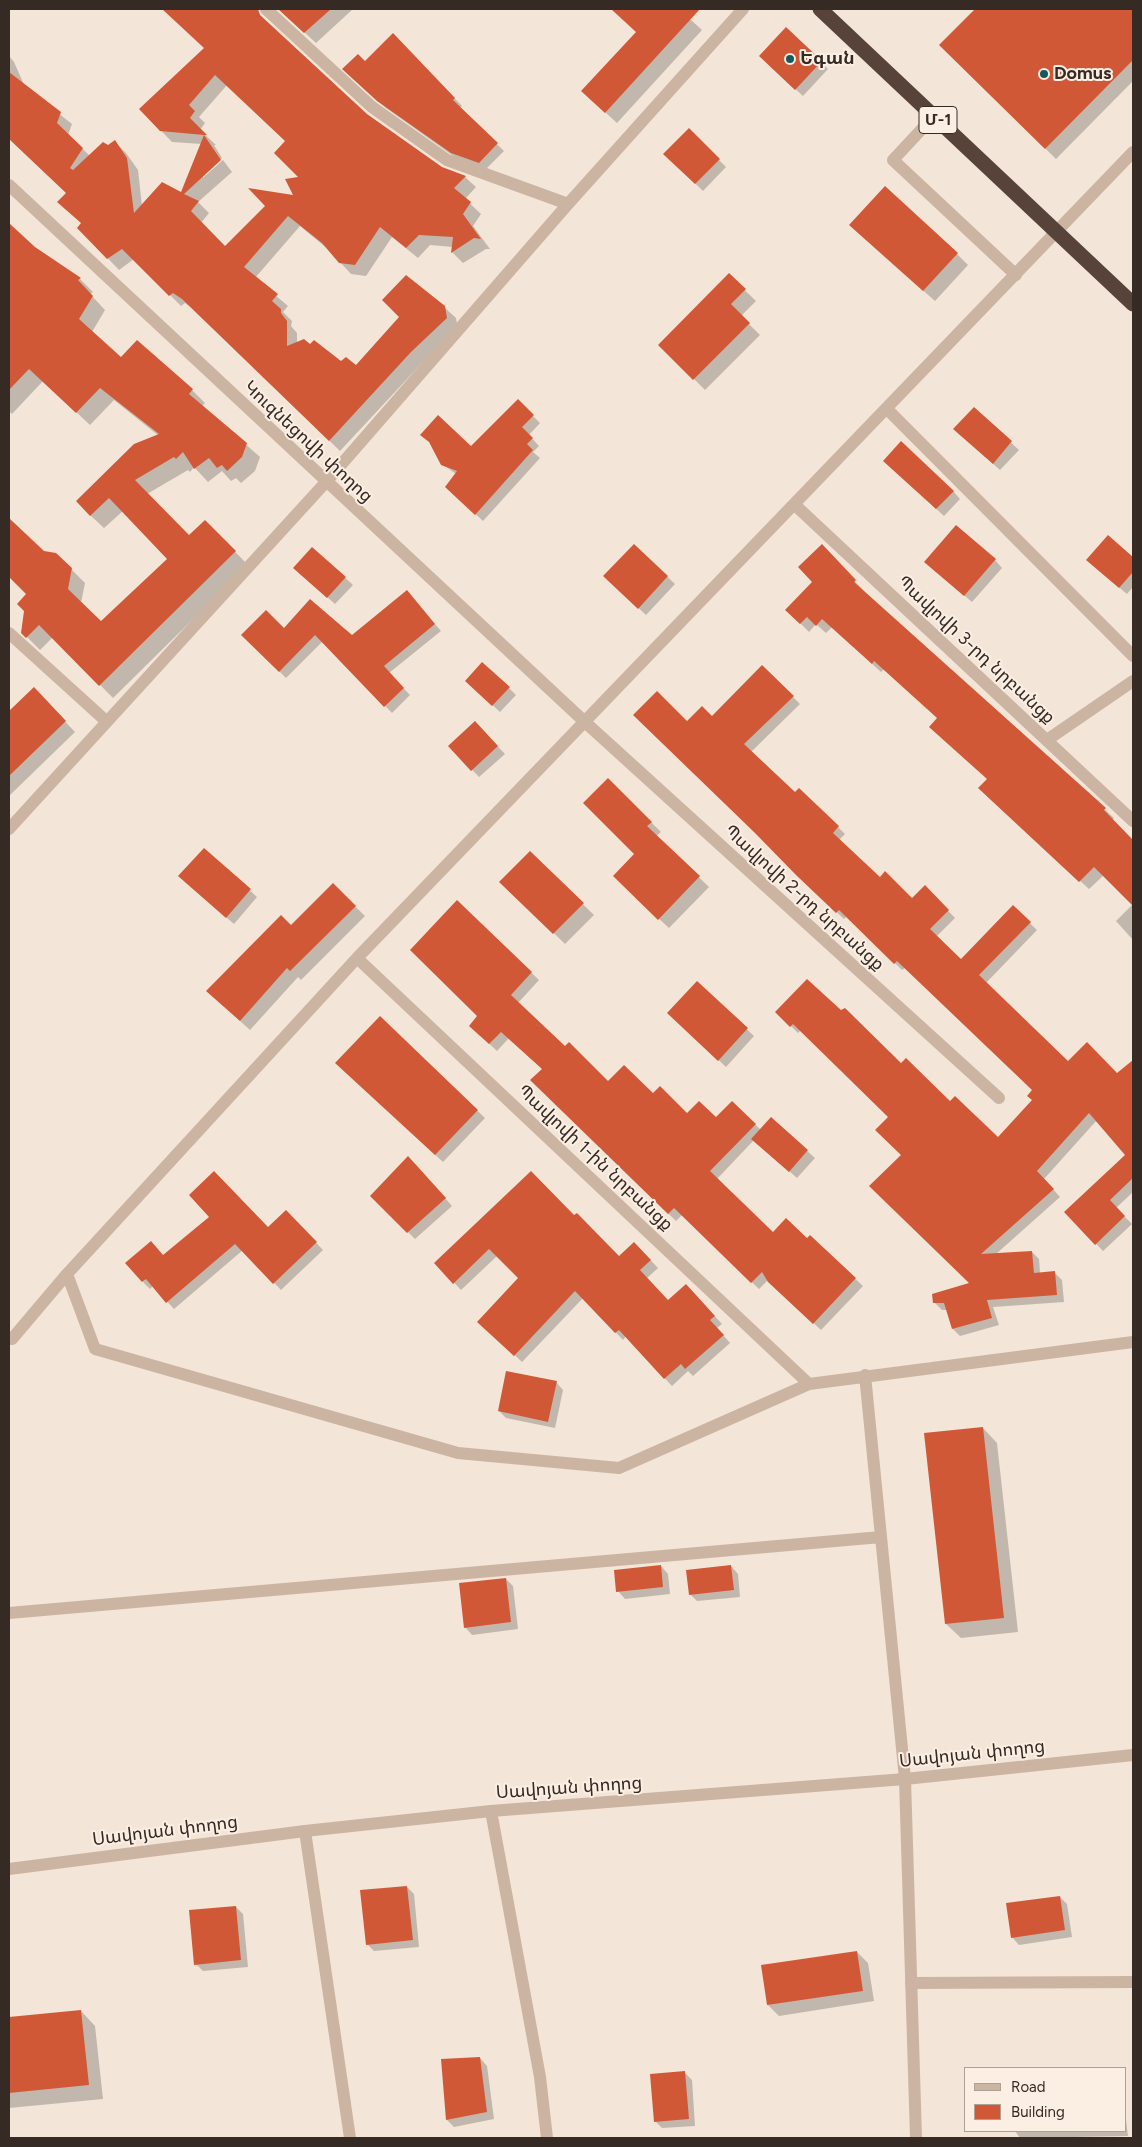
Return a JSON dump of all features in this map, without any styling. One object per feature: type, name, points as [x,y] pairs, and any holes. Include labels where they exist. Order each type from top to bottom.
[{"type":"highway","name":"Մ-1","points":[[820,9],[1133,304]]},
{"type":"street","points":[[266,9],[372,107],[447,160],[568,204]]},
{"type":"street","points":[[9,829],[326,482],[568,204],[743,9]]},
{"type":"street","points":[[934,116],[892,160],[1016,275]]},
{"type":"street","points":[[9,1340],[12,1339],[67,1274],[357,958],[795,506],[1133,152]]},
{"type":"street","name":"Կուզնեցովի փողոց","points":[[9,185],[586,723]]},
{"type":"street","points":[[887,409],[1133,656]]},
{"type":"street","name":"Պավլովի 3-րդ նրբանցք","points":[[795,506],[1133,820]]},
{"type":"street","points":[[9,633],[106,721]]},
{"type":"street","points":[[1047,740],[1133,681]]},
{"type":"street","name":"Պավլովի 2-րդ նրբանցք","points":[[586,723],[999,1098]]},
{"type":"street","name":"Պավլովի 1-ին նրբանցք","points":[[357,958],[809,1384]]},
{"type":"street","points":[[67,1274],[96,1349],[458,1454],[619,1468],[809,1384],[865,1375],[1133,1342]]},
{"type":"street","points":[[865,1375],[905,1779],[916,2138]]},
{"type":"street","points":[[9,1613],[881,1537]]},
{"type":"street","name":"Սավոյան փողոց","points":[[9,1869],[306,1831],[491,1811],[905,1779],[1133,1755]]},
{"type":"street","points":[[491,1811],[540,2077],[547,2138]]},
{"type":"street","points":[[306,1831],[350,2138]]},
{"type":"street","points":[[911,1983],[1133,1982]]},
{"type":"building","points":[[162,9],[258,9],[260,15],[367,114],[442,167],[466,176],[454,188],[471,202],[463,214],[481,239],[474,238],[451,253],[453,237],[419,235],[406,248],[380,227],[355,265],[339,263],[322,243],[288,216],[244,267],[278,294],[272,301],[281,309],[281,313],[287,321],[287,346],[304,339],[310,344],[314,340],[341,361],[346,357],[356,365],[399,317],[382,300],[406,275],[445,306],[447,318],[411,352],[329,441],[182,299],[173,293],[169,296],[122,249],[107,259],[77,228],[81,223],[57,202],[66,193],[9,139],[9,72],[61,112],[57,123],[83,148],[70,168],[73,170],[103,142],[108,145],[115,140],[127,158],[134,213],[162,182],[181,192],[204,135],[160,131],[139,109],[204,48]],"holes":[[[215,75],[285,141],[274,153],[298,177],[285,179],[293,195],[248,188],[265,206],[225,246],[191,211],[199,201],[184,194],[221,160],[204,135],[207,135],[190,118],[195,111],[189,105]]]},
{"type":"building","points":[[278,9],[331,9],[304,33]]},
{"type":"building","points":[[611,9],[700,9],[605,113],[581,91],[636,32]]},
{"type":"building","name":"Domus","points":[[975,9],[1133,9],[1133,60],[1045,149],[939,45]]},
{"type":"building","name":"Եգան","points":[[786,27],[822,61],[795,90],[759,56]]},
{"type":"building","points":[[393,33],[455,98],[453,100],[498,143],[479,163],[451,153],[377,101],[342,69],[358,54],[365,61]]},
{"type":"building","points":[[689,128],[720,159],[695,184],[663,154]]},
{"type":"building","points":[[885,186],[958,253],[923,291],[849,225]]},
{"type":"building","points":[[9,223],[35,247],[81,278],[78,280],[93,296],[79,319],[121,357],[137,340],[193,389],[189,394],[247,443],[242,457],[227,471],[222,465],[217,468],[209,458],[194,469],[183,452],[176,459],[174,457],[135,480],[189,535],[205,520],[236,551],[99,686],[39,625],[26,638],[21,633],[24,611],[17,604],[26,594],[9,577],[9,518],[44,551],[56,553],[72,568],[68,589],[101,621],[167,559],[109,498],[90,516],[76,501],[134,444],[159,434],[100,388],[76,413],[29,369],[9,390]]},
{"type":"building","points":[[729,273],[746,289],[731,304],[750,323],[693,380],[658,345]]},
{"type":"building","points":[[518,399],[534,415],[522,427],[533,438],[527,444],[533,450],[475,515],[445,487],[457,471],[441,465],[429,442],[420,435],[438,415],[471,446]]},
{"type":"building","points":[[974,407],[1012,441],[993,464],[953,429]]},
{"type":"building","points":[[901,441],[954,491],[936,509],[883,461]]},
{"type":"building","points":[[956,525],[996,559],[964,596],[924,562]]},
{"type":"building","points":[[1108,535],[1133,557],[1133,572],[1119,588],[1086,560]]},
{"type":"building","points":[[634,544],[668,576],[638,609],[603,576]]},
{"type":"building","points":[[822,544],[856,580],[854,582],[1106,808],[1104,810],[1133,840],[1133,906],[1094,867],[1079,882],[978,788],[987,779],[929,727],[937,718],[874,661],[872,664],[822,619],[816,626],[807,617],[800,624],[785,610],[812,582],[798,567]]},
{"type":"building","points":[[312,547],[346,577],[327,598],[293,568]]},
{"type":"building","points":[[407,590],[435,624],[384,666],[404,688],[384,707],[315,635],[279,672],[241,635],[266,610],[284,628],[310,599],[352,635]]},
{"type":"building","points":[[482,662],[510,687],[492,706],[465,681]]},
{"type":"building","points":[[762,665],[794,696],[744,744],[795,792],[799,788],[839,826],[833,833],[880,877],[885,871],[912,898],[925,885],[949,910],[930,929],[961,959],[1013,905],[1031,922],[979,975],[1068,1061],[1087,1042],[1117,1073],[1133,1060],[1133,1178],[1110,1200],[1125,1216],[1095,1245],[1064,1212],[1125,1155],[1089,1113],[1037,1171],[1054,1189],[981,1254],[1032,1251],[1034,1273],[1055,1271],[1057,1295],[987,1300],[992,1318],[952,1329],[944,1303],[933,1303],[932,1294],[969,1283],[869,1186],[901,1155],[875,1130],[888,1117],[793,1024],[790,1027],[775,1012],[807,979],[841,1010],[845,1008],[901,1063],[906,1058],[950,1101],[955,1096],[998,1137],[1032,1100],[1027,1096],[1032,1090],[897,961],[894,964],[839,910],[836,913],[633,715],[657,691],[687,721],[702,706],[712,716]]},
{"type":"building","points":[[34,687],[66,721],[9,776],[9,711]]},
{"type":"building","points":[[475,721],[498,746],[471,771],[448,746]]},
{"type":"building","points":[[608,778],[652,822],[647,826],[700,876],[658,920],[613,876],[634,854],[583,803]]},
{"type":"building","points":[[204,848],[251,889],[226,918],[178,876]]},
{"type":"building","points":[[530,851],[584,903],[553,934],[499,882]]},
{"type":"building","points":[[333,883],[356,906],[290,971],[287,968],[240,1021],[206,991],[281,915],[291,925]]},
{"type":"building","points":[[457,900],[532,972],[511,995],[565,1046],[569,1042],[608,1081],[624,1065],[653,1093],[660,1086],[687,1113],[699,1101],[716,1117],[732,1101],[756,1124],[710,1171],[773,1232],[786,1218],[807,1238],[810,1235],[856,1278],[813,1324],[768,1282],[762,1272],[751,1283],[674,1208],[668,1214],[530,1080],[542,1069],[501,1032],[489,1044],[469,1026],[477,1016],[410,950]]},
{"type":"building","points":[[697,981],[748,1028],[718,1061],[667,1013]]},
{"type":"building","points":[[380,1016],[478,1110],[435,1155],[335,1063]]},
{"type":"building","points":[[771,1117],[808,1150],[789,1172],[751,1139]]},
{"type":"building","points":[[408,1156],[446,1198],[407,1233],[370,1196]]},
{"type":"building","points":[[214,1171],[268,1227],[286,1210],[317,1242],[273,1284],[235,1244],[166,1303],[146,1279],[142,1282],[125,1263],[151,1241],[163,1255],[209,1217],[189,1195]]},
{"type":"building","points":[[531,1171],[574,1215],[577,1213],[619,1256],[634,1242],[651,1260],[640,1270],[668,1300],[686,1284],[715,1316],[710,1320],[724,1335],[685,1369],[681,1364],[664,1379],[619,1330],[615,1333],[575,1291],[514,1356],[477,1322],[518,1278],[489,1249],[453,1284],[434,1263]]},
{"type":"building","points":[[506,1371],[557,1381],[548,1422],[498,1411]]},
{"type":"building","points":[[983,1427],[1004,1618],[945,1624],[924,1433]]},
{"type":"building","points":[[661,1565],[663,1587],[616,1592],[614,1570]]},
{"type":"building","points":[[731,1565],[734,1590],[689,1595],[686,1570]]},
{"type":"building","points":[[506,1578],[511,1622],[464,1628],[459,1583]]},
{"type":"building","points":[[407,1886],[413,1940],[366,1945],[360,1890]]},
{"type":"building","points":[[1060,1896],[1065,1930],[1011,1938],[1006,1903]]},
{"type":"building","points":[[236,1906],[241,1960],[194,1965],[189,1910]]},
{"type":"building","points":[[857,1951],[863,1991],[767,2005],[761,1965]]},
{"type":"building","points":[[81,2010],[89,2085],[9,2093],[9,2017]]},
{"type":"building","points":[[480,2057],[487,2112],[446,2120],[441,2059]]},
{"type":"building","points":[[685,2071],[689,2119],[654,2122],[650,2074]]},
{"type":"place","name":"Եգան","points":[[790,59]]},
{"type":"place","name":"Domus","points":[[1044,74]]}]
